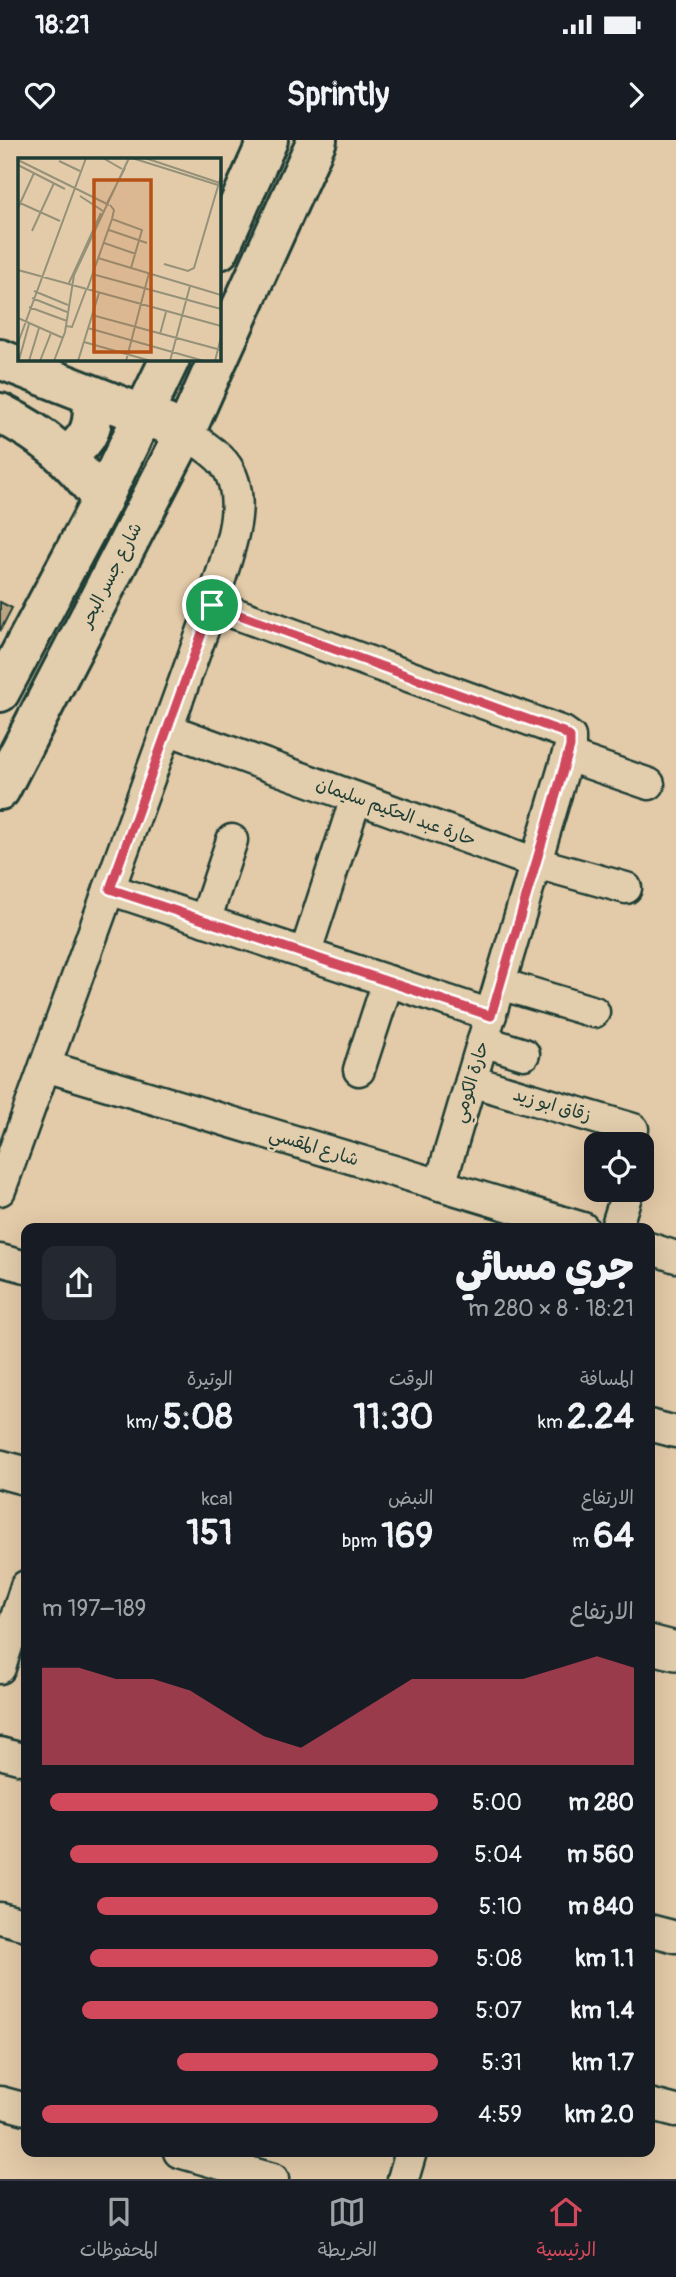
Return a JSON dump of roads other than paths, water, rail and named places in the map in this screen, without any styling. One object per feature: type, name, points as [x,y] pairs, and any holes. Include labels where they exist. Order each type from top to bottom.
[{"type":"main road","points":[[220,248],[268,140]]},
{"type":"main road","name":"شارع جسر البحر","points":[[220,354],[317,140]]},
{"type":"main road","points":[[0,359],[92,397],[145,414],[184,433]]},
{"type":"main road","points":[[0,692],[102,500],[170,360]]},
{"type":"main road","name":"شارع جسر البحر","points":[[0,790],[184,433],[217,360]]},
{"type":"main road","points":[[67,455],[91,433],[94,419],[92,397]]},
{"type":"main road","points":[[0,413],[30,428],[67,455],[102,500]]},
{"type":"street","points":[[0,1190],[212,605],[234,523],[237,493],[225,464],[215,453],[184,433]]},
{"type":"street","points":[[212,605],[563,732],[569,747],[649,784]]},
{"type":"street","name":"حارة عبد الحكيم سليمان","points":[[167,729],[537,863],[626,888]]},
{"type":"street","name":"حارة الكومي","points":[[440,1185],[569,747]]},
{"type":"street","points":[[305,954],[356,798]]},
{"type":"street","points":[[205,920],[232,840]]},
{"type":"street","points":[[110,889],[388,981],[487,1028],[524,1054]]},
{"type":"street","points":[[359,1070],[388,981]]},
{"type":"street","points":[[500,984],[594,1012]]},
{"type":"street","name":"شارع المقسي","points":[[45,1066],[566,1223]]},
{"type":"street","name":"زقاق ابو زيد","points":[[471,1081],[633,1129]]},
{"type":"street","points":[[618,1223],[624,1202]]},
{"type":"street","points":[[655,1250],[676,1256]]},
{"type":"street","points":[[0,1260],[21,1266]]},
{"type":"street","points":[[655,1426],[676,1432]]},
{"type":"street","points":[[0,1469],[21,1475]]},
{"type":"street","points":[[0,1668],[21,1602]]},
{"type":"street","points":[[655,1646],[676,1651]]},
{"type":"street","points":[[0,1753],[21,1759]]},
{"type":"street","points":[[0,1918],[21,1924]]},
{"type":"street","points":[[655,1932],[676,1937]]},
{"type":"street","points":[[0,2102],[21,2108]]},
{"type":"street","points":[[655,2106],[676,2111]]},
{"type":"street","points":[[196,2157],[273,2179]]},
{"type":"street","points":[[404,2179],[410,2157]]}]
